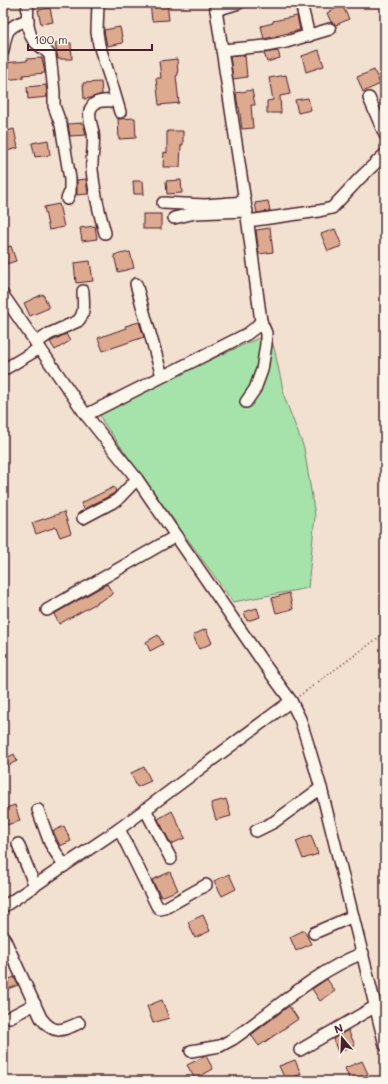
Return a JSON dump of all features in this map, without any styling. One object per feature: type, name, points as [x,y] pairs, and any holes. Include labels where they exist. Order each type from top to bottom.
[{"type":"street","points":[[28,3],[28,20],[32,37],[35,42],[50,55],[54,106],[61,125],[70,179],[70,192],[67,199]]},
{"type":"street","points":[[98,3],[97,32],[99,45],[118,106],[99,102],[91,108],[89,114],[93,133],[92,168],[97,205],[105,233]]},
{"type":"street","points":[[239,3],[215,6],[247,211],[261,321],[266,333],[262,370],[255,389],[246,402]]},
{"type":"street","points":[[301,3],[309,36]]},
{"type":"street","points":[[3,51],[6,34],[13,26],[28,20]]},
{"type":"street","points":[[222,50],[266,46],[309,36],[330,29]]},
{"type":"street","points":[[369,98],[385,135]]},
{"type":"street","points":[[174,218],[195,213],[319,211],[332,208],[385,154]]},
{"type":"street","points":[[163,203],[205,205],[247,211]]},
{"type":"street","points":[[136,284],[162,376]]},
{"type":"street","points":[[3,370],[55,331],[78,322],[82,318],[82,290]]},
{"type":"street","points":[[3,294],[7,309],[38,345],[86,415],[137,480],[291,701],[308,741],[321,788],[385,1045]]},
{"type":"street","points":[[86,415],[247,334],[261,321]]},
{"type":"street","points":[[83,518],[117,500],[137,480]]},
{"type":"street","points":[[47,610],[176,536]]},
{"type":"street","points":[[3,907],[118,829],[291,701]]},
{"type":"street","points":[[256,831],[274,822],[321,788]]},
{"type":"street","points":[[145,809],[171,859]]},
{"type":"street","points":[[38,810],[50,843],[64,866]]},
{"type":"street","points":[[118,829],[160,909],[165,908],[206,885]]},
{"type":"street","points":[[18,844],[35,886]]},
{"type":"street","points":[[314,933],[353,916]]},
{"type":"street","points":[[3,936],[41,1018],[48,1027],[54,1030],[68,1028],[79,1023]]},
{"type":"street","points":[[192,1051],[220,1046],[233,1039],[329,969],[347,959],[363,953]]},
{"type":"street","points":[[10,1017],[35,1004]]},
{"type":"street","points":[[300,1050],[376,1006]]},
{"type":"path","points":[[291,701],[385,633]]},
{"type":"green space","points":[[270,333],[285,399],[304,448],[315,516],[308,588],[233,602],[103,422],[100,415],[105,407]]},
{"type":"building","points":[[150,3],[167,3],[169,20],[152,21]]},
{"type":"building","points":[[342,5],[349,19],[336,25],[331,22],[327,13]]},
{"type":"building","points":[[50,8],[53,22],[41,24],[38,10]]},
{"type":"building","points":[[297,16],[300,30],[264,39],[261,26],[273,23],[273,21]]},
{"type":"building","points":[[120,27],[123,43],[107,46],[104,30]]},
{"type":"building","points":[[55,43],[71,43],[72,59],[58,59]]},
{"type":"building","points":[[319,50],[324,66],[306,72],[302,56]]},
{"type":"building","points":[[278,51],[280,58],[267,62],[264,53]]},
{"type":"building","points":[[245,55],[247,77],[233,79],[230,56]]},
{"type":"building","points":[[42,58],[45,73],[23,75],[23,78],[3,80],[3,63]]},
{"type":"building","points":[[177,59],[178,75],[176,76],[179,103],[159,105],[156,78],[161,78],[159,61]]},
{"type":"building","points":[[374,70],[380,84],[363,92],[357,77]]},
{"type":"building","points":[[286,75],[290,94],[280,96],[281,113],[267,113],[267,101],[273,100],[269,78]]},
{"type":"building","points":[[101,82],[102,94],[84,99],[83,83]]},
{"type":"building","points":[[46,85],[47,97],[28,99],[27,87]]},
{"type":"building","points":[[252,90],[255,105],[251,105],[253,128],[242,129],[236,93]]},
{"type":"building","points":[[308,98],[311,110],[298,113],[295,100]]},
{"type":"building","points":[[135,118],[136,138],[119,139],[118,119]]},
{"type":"building","points":[[83,123],[86,135],[70,136],[68,124]]},
{"type":"building","points":[[14,129],[18,148],[3,152],[3,132]]},
{"type":"building","points":[[167,131],[183,131],[180,167],[163,167],[164,152],[167,153]]},
{"type":"building","points":[[48,140],[50,155],[35,157],[32,143]]},
{"type":"building","points":[[86,179],[88,194],[77,195],[77,180]]},
{"type":"building","points":[[181,180],[182,193],[167,194],[166,181]]},
{"type":"building","points":[[133,181],[143,181],[144,194],[134,194]]},
{"type":"building","points":[[268,201],[270,211],[257,213],[255,203]]},
{"type":"building","points":[[59,204],[64,227],[49,230],[44,207]]},
{"type":"building","points":[[143,214],[161,214],[161,229],[143,229]]},
{"type":"building","points":[[95,226],[97,239],[82,241],[80,228]]},
{"type":"building","points":[[270,228],[273,252],[259,254],[256,230]]},
{"type":"building","points":[[335,229],[342,246],[328,251],[321,234]]},
{"type":"building","points":[[11,246],[16,261],[3,265],[3,248]]},
{"type":"building","points":[[130,252],[134,268],[118,272],[114,255]]},
{"type":"building","points":[[90,261],[93,281],[76,283],[74,263]]},
{"type":"building","points":[[43,294],[49,308],[30,316],[24,303]]},
{"type":"building","points":[[139,322],[144,337],[103,351],[98,338],[126,328],[125,326]]},
{"type":"building","points":[[66,334],[70,341],[55,350],[50,342]]},
{"type":"building","points":[[114,487],[116,491],[113,494],[84,509],[81,503]]},
{"type":"building","points":[[64,512],[71,533],[60,537],[56,527],[36,534],[32,523]]},
{"type":"building","points":[[107,584],[113,594],[59,624],[54,614]]},
{"type":"building","points":[[289,593],[293,609],[276,613],[272,598]]},
{"type":"building","points":[[257,608],[260,617],[247,621],[244,612]]},
{"type":"building","points":[[206,629],[212,643],[199,649],[193,635]]},
{"type":"building","points":[[158,635],[163,644],[150,651],[146,642]]},
{"type":"building","points":[[14,754],[17,761],[3,768],[3,760]]},
{"type":"building","points":[[144,767],[151,781],[137,787],[131,773]]},
{"type":"building","points":[[226,799],[231,816],[216,820],[211,803]]},
{"type":"building","points":[[15,805],[20,821],[3,826],[3,809]]},
{"type":"building","points":[[172,811],[185,838],[171,844],[158,819]]},
{"type":"building","points":[[64,826],[71,841],[60,846],[53,831]]},
{"type":"building","points":[[311,835],[318,854],[303,859],[296,841]]},
{"type":"building","points":[[170,872],[178,890],[161,897],[152,880]]},
{"type":"building","points":[[229,874],[236,889],[222,896],[214,881]]},
{"type":"building","points":[[203,915],[210,931],[195,938],[188,922]]},
{"type":"building","points":[[304,930],[311,944],[296,951],[290,937]]},
{"type":"building","points":[[14,977],[18,985],[3,991],[3,982]]},
{"type":"building","points":[[327,979],[335,991],[320,1001],[312,989]]},
{"type":"building","points":[[162,1000],[169,1018],[153,1023],[147,1006]]},
{"type":"building","points":[[289,1006],[298,1019],[259,1046],[251,1035]]},
{"type":"building","points":[[348,1030],[355,1045],[338,1052],[333,1039]]},
{"type":"building","points":[[206,1056],[213,1069],[195,1079],[187,1065]]},
{"type":"building","points":[[295,1060],[301,1074],[286,1081],[279,1066]]},
{"type":"building","points":[[362,1061],[368,1074],[350,1081],[345,1068]]}]
